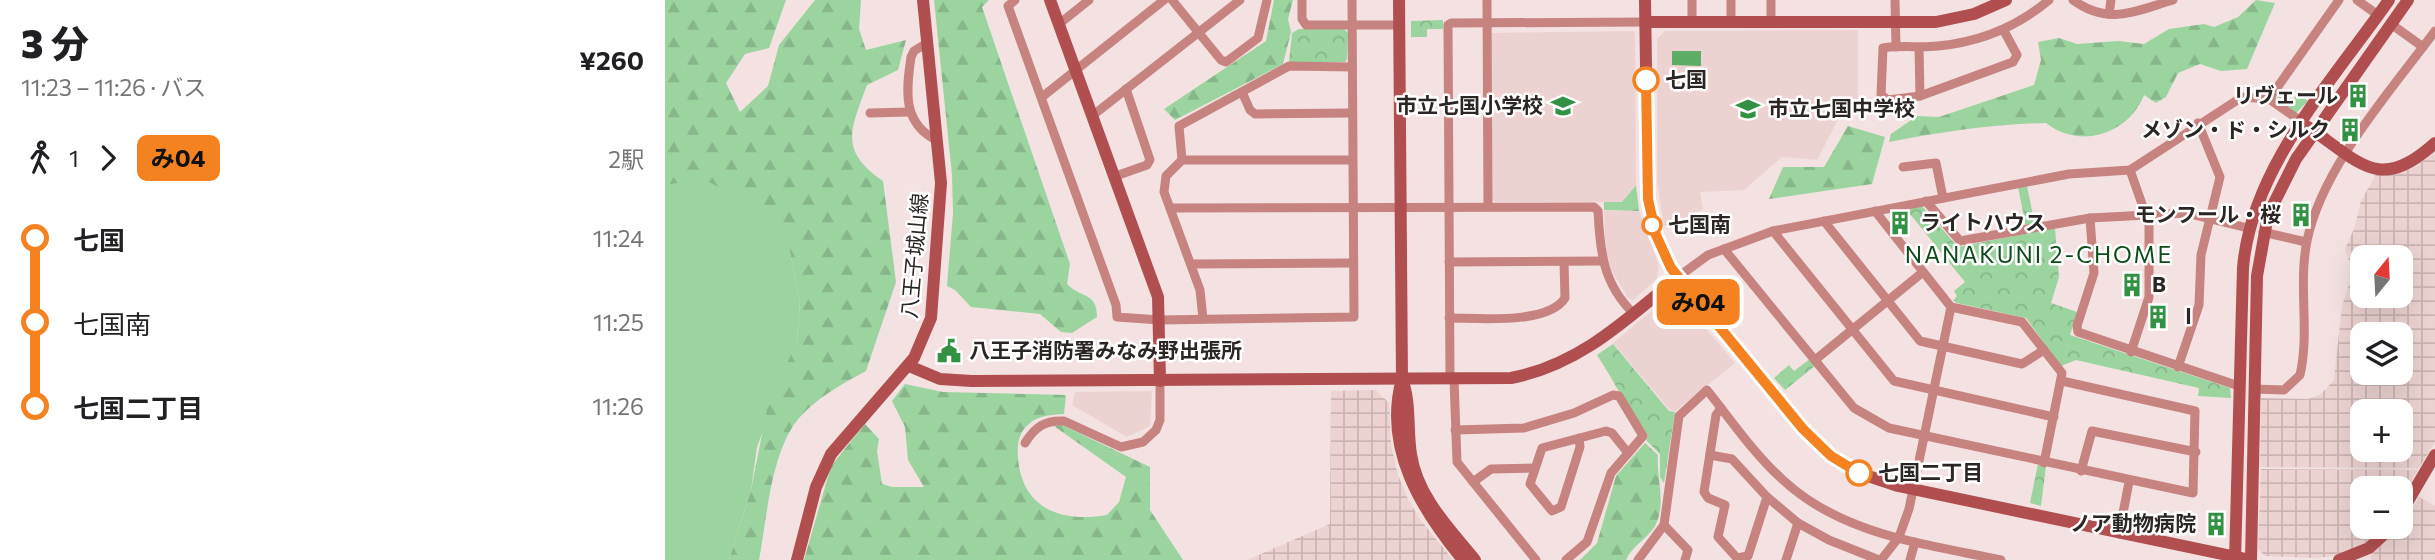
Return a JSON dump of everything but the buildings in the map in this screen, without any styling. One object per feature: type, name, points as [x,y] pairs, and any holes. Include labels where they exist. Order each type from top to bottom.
[{"type":"street","name":"八王子城山線","points":[[797,560],[816,487],[831,454],[909,366],[924,341],[933,304],[941,206],[938,141],[923,0]]},
{"type":"street","points":[[1015,0],[1008,6],[1116,304],[1117,317],[1160,320],[1352,318],[1352,0]]},
{"type":"street","points":[[1025,443],[1039,425],[1055,420],[1064,421],[1121,447],[1143,442],[1156,430],[1160,420],[1158,297],[1050,0]]},
{"type":"street","points":[[1059,24],[1089,0]]},
{"type":"street","points":[[1042,97],[1164,0]]},
{"type":"street","points":[[1173,0],[1221,60],[1228,61],[1260,35],[1268,0]]},
{"type":"street","points":[[1092,116],[1240,0]]},
{"type":"street","points":[[1302,0],[1302,19],[1306,25],[1399,25]]},
{"type":"street","points":[[1399,0],[1402,379],[1398,391],[1398,429],[1406,471],[1426,513],[1463,560]]},
{"type":"street","points":[[1487,0],[1488,206]]},
{"type":"street","points":[[1646,0],[1648,199],[1660,246],[1678,277],[1819,446],[1859,473],[1912,489],[2235,559],[2251,560],[2257,276],[2263,232],[2286,175],[2408,0]]},
{"type":"street","points":[[1692,0],[1692,23]]},
{"type":"street","points":[[1731,0],[1731,23]]},
{"type":"street","points":[[1771,0],[1771,23]]},
{"type":"street","points":[[1895,0],[1896,47]]},
{"type":"street","points":[[1536,560],[1457,461],[1449,318],[1448,25],[1895,22],[1962,18],[2006,0]]},
{"type":"street","points":[[2031,0],[2037,9]]},
{"type":"street","points":[[2003,29],[2017,55],[2013,62],[1920,96],[1888,100],[1881,95],[1881,52],[1886,47],[1919,48],[1956,44],[2003,29],[2049,0]]},
{"type":"street","points":[[2073,0],[2088,10],[2109,14],[2137,13],[2173,0]]},
{"type":"street","points":[[2109,14],[2111,0]]},
{"type":"street","points":[[2269,99],[2339,0]]},
{"type":"street","points":[[2357,0],[2378,15]]},
{"type":"street","points":[[2235,559],[2243,268],[2248,228],[2264,183],[2302,122],[2389,0]]},
{"type":"street","points":[[2391,24],[2423,47]]},
{"type":"street","points":[[2255,389],[2284,390],[2300,375],[2306,243],[2325,189],[2347,153],[2435,31]]},
{"type":"street","points":[[927,43],[914,51],[911,57],[909,112],[924,134],[938,141]]},
{"type":"street","points":[[1919,48],[1920,96]]},
{"type":"street","points":[[1203,319],[1200,289],[1163,184],[1182,160],[1179,126],[1289,66],[1352,66]]},
{"type":"street","points":[[1113,177],[1147,165],[1150,160],[1126,89]]},
{"type":"street","points":[[1242,92],[1255,114],[1352,113]]},
{"type":"street","points":[[909,366],[930,377],[949,380],[1511,378],[1554,367],[1590,348],[1697,261],[1724,249],[1773,231],[1926,201],[2069,174],[2130,170],[2198,123],[2242,97],[2269,99],[2367,167],[2389,171],[2408,166],[2435,143]]},
{"type":"street","points":[[870,113],[909,112]]},
{"type":"street","points":[[2178,367],[2199,305],[2201,256],[2220,177],[2198,123]]},
{"type":"street","points":[[1182,160],[1352,160]]},
{"type":"street","points":[[1903,167],[1936,163],[1943,198]]},
{"type":"street","points":[[2130,170],[2148,214],[2149,297],[2131,352]]},
{"type":"street","points":[[1926,201],[1960,241],[2090,218],[2148,214],[2186,213],[2248,228]]},
{"type":"street","points":[[1170,208],[1594,207],[1598,211],[1601,261],[1613,288],[1634,314]]},
{"type":"street","points":[[1875,211],[1951,307],[2022,322],[2062,373],[2044,463]]},
{"type":"street","points":[[2090,218],[2094,273],[2077,329],[2080,334],[2239,386]]},
{"type":"street","points":[[1824,221],[1920,341],[2022,364],[2044,350]]},
{"type":"street","points":[[1773,231],[1894,382],[2054,417]]},
{"type":"street","points":[[2263,232],[2306,243]]},
{"type":"street","points":[[1724,249],[1856,410],[1894,430],[2190,494],[2195,488],[2197,414],[2193,410],[2062,381]]},
{"type":"street","points":[[1448,262],[1601,261]]},
{"type":"street","points":[[1449,318],[1527,317],[1560,304],[1565,298],[1564,262]]},
{"type":"street","points":[[1191,264],[1353,263]]},
{"type":"street","points":[[1815,360],[1923,272]]},
{"type":"street","points":[[1710,455],[1732,459],[1767,497],[1798,523],[1829,540],[1880,560],[1899,537],[1951,307]]},
{"type":"street","points":[[1402,379],[1407,392],[1407,430],[1416,474],[1436,512],[1475,560]]},
{"type":"street","points":[[1638,560],[1664,525],[1681,413],[1707,390],[1767,464],[1803,497],[1852,524],[1915,542],[2001,560]]},
{"type":"street","points":[[1455,430],[1524,428],[1574,413],[1615,395],[1643,436],[1609,476],[1587,542],[1566,560]]},
{"type":"street","points":[[1721,408],[1716,415],[1705,494],[1725,505],[1718,537],[1737,558],[1748,556],[1767,497]]},
{"type":"street","points":[[1579,438],[1580,447],[1561,507],[1556,512],[1531,487],[1534,468],[1542,448],[1579,438],[1608,431],[1628,453]]},
{"type":"street","points":[[2081,471],[2092,431],[2196,452]]},
{"type":"street","points":[[2413,493],[2435,456]]},
{"type":"street","points":[[1473,482],[1491,469],[1534,468]]},
{"type":"street","points":[[2119,534],[2129,482]]},
{"type":"street","points":[[1786,560],[1798,523]]},
{"type":"street","points":[[1664,525],[1688,550],[1685,560]]},
{"type":"street","points":[[2339,560],[2369,548],[2379,539]]},
{"type":"street","points":[[1910,560],[1915,542]]},
{"type":"street","points":[[1851,560],[1860,551]]},
{"type":"shaded area","name":"市立七国中学校","points":[[1858,30],[1858,103],[1840,103],[1840,116],[1817,160],[1782,157],[1744,190],[1700,192],[1703,210],[1664,226],[1657,182],[1657,39],[1665,31]]},
{"type":"shaded area","name":"市立七国小学校","points":[[1635,31],[1636,184],[1622,202],[1495,202],[1492,199],[1491,33]]},
{"type":"shaded area","points":[[1672,51],[1701,51],[1701,66],[1672,65]]},
{"type":"shaded area","points":[[2435,150],[2435,442],[2419,468],[2260,467],[2261,398],[2308,399],[2321,394],[2334,380],[2342,306],[2350,281],[2350,308],[2413,308],[2413,245],[2350,245],[2350,263],[2345,249],[2354,229],[2361,201],[2376,174],[2402,172],[2417,166]]},
{"type":"shaded area","points":[[1604,211],[1639,211],[1659,266],[1657,279],[1633,300],[1628,298],[1606,261]]},
{"type":"shaded area","points":[[1667,298],[1681,299],[1735,363],[1675,411],[1670,410],[1613,343]]},
{"type":"shaded area","points":[[1376,390],[1389,403],[1391,445],[1398,475],[1407,497],[1419,518],[1453,560],[1247,560],[1330,524],[1331,391]]},
{"type":"shaded area","points":[[1152,391],[1150,426],[1127,437],[1072,405],[1075,392]]},
{"type":"shaded area","points":[[2261,469],[2418,470],[2413,479],[2413,476],[2350,476],[2350,539],[2370,539],[2363,545],[2340,555],[2317,558],[2265,556],[2258,549]]},
{"type":"shaded area","points":[[2419,497],[2435,506],[2435,560],[2371,560],[2370,556],[2388,539],[2413,539],[2413,507]]},
{"type":"green space","points":[[665,0],[786,0],[769,48],[745,54],[726,83],[740,112],[768,86],[779,45],[815,0],[861,0],[859,29],[866,50],[906,40],[898,70],[867,85],[856,114],[852,138],[859,159],[883,181],[896,282],[866,371],[815,403],[800,417],[782,447],[776,465],[759,560],[729,560],[751,490],[767,409],[797,341],[800,301],[789,247],[746,201],[703,179],[665,185]]},
{"type":"green space","points":[[934,0],[989,0],[982,7],[1070,264],[1067,284],[1091,300],[1096,309],[1097,317],[1072,333],[1061,332],[1040,314],[971,307],[955,290],[947,286],[953,213],[952,175]]},
{"type":"green space","points":[[1274,0],[1293,0],[1288,19],[1291,32],[1283,64],[1175,120],[1164,109],[1266,41]]},
{"type":"green space","points":[[2256,0],[2275,3],[2247,69],[2221,71],[2200,64],[2178,73],[2166,97],[2156,103],[2144,95],[2127,120],[2102,134],[2074,136],[2046,123],[1967,129],[1889,142],[1891,134],[1917,116],[1939,117],[2034,85],[2041,60],[2038,42],[2059,38],[2077,44],[2118,41],[2144,44],[2169,29],[2204,24],[2214,27],[2238,17]]},
{"type":"green space","points":[[1443,20],[1443,29],[1427,29],[1427,37],[1411,37],[1411,21]]},
{"type":"green space","points":[[1299,29],[1344,29],[1348,33],[1345,62],[1289,62],[1292,33]]},
{"type":"green space","points":[[2279,90],[2292,100],[2297,94],[2308,101],[2296,113],[2277,100]]},
{"type":"green space","points":[[1848,126],[1885,137],[1872,184],[1769,199],[1783,167],[1824,167]]},
{"type":"green space","points":[[665,165],[754,191],[789,247],[800,301],[797,341],[757,447],[751,490],[729,560],[665,560]]},
{"type":"green space","points":[[1636,185],[1639,211],[1604,210],[1604,202],[1622,202]]},
{"type":"green space","points":[[2027,186],[2035,225],[2026,227],[2018,187]]},
{"type":"green space","points":[[1922,206],[1958,247],[2055,228],[2059,277],[2051,303],[2077,312],[2070,335],[2230,388],[2231,398],[2198,396],[2199,388],[2076,360],[2061,366],[2026,318],[1953,301],[1957,296],[1954,291],[1965,282],[1906,209]]},
{"type":"green space","points":[[1613,344],[1669,411],[1675,412],[1664,483],[1660,477],[1660,454],[1646,440],[1648,436],[1597,355]]},
{"type":"green space","points":[[1810,359],[1816,365],[1785,390],[1774,378],[1789,365],[1794,371]]},
{"type":"green space","points":[[905,384],[943,392],[1066,395],[1064,414],[1037,419],[1020,435],[1018,458],[1027,490],[1047,509],[1075,517],[1107,515],[1119,502],[1126,477],[1054,426],[1062,425],[1150,467],[1150,510],[1183,560],[804,560],[831,466],[865,424],[879,439],[877,451],[882,484],[892,487],[924,487],[908,460],[905,427],[892,401]]},
{"type":"green space","points":[[1645,443],[1658,455],[1661,499],[1655,526],[1626,560],[1580,560],[1597,543],[1616,476]]},
{"type":"green space","points":[[2038,464],[2046,466],[2041,506],[2030,503]]},
{"type":"bus line","name":"み04","points":[[1646,80],[1650,216],[1671,268],[1803,429],[1831,456],[1859,473]]},
{"type":"place","name":"七国","points":[[1646,80]]},
{"type":"place","name":"リヴェール","points":[[2358,96]]},
{"type":"place","name":"市立七国小学校","points":[[1563,106]]},
{"type":"place","name":"市立七国中学校","points":[[1748,109]]},
{"type":"place","name":"メゾン・ド・シルク","points":[[2350,130]]},
{"type":"place","name":"モンフール・桜","points":[[2301,215]]},
{"type":"place","name":"ライトハウス","points":[[1900,223]]},
{"type":"place","name":"七国南","points":[[1652,225]]},
{"type":"place","name":"B","points":[[2132,285]]},
{"type":"place","name":"Ⅰ","points":[[2158,317]]},
{"type":"place","name":"八王子消防署みなみ野出張所","points":[[949,351]]},
{"type":"place","name":"七国二丁目","points":[[1859,473]]},
{"type":"place","name":"ノア動物病院","points":[[2216,524]]},
{"type":"district","name":"NANAKUNI 2-CHOME","points":[[2039,255]]}]
